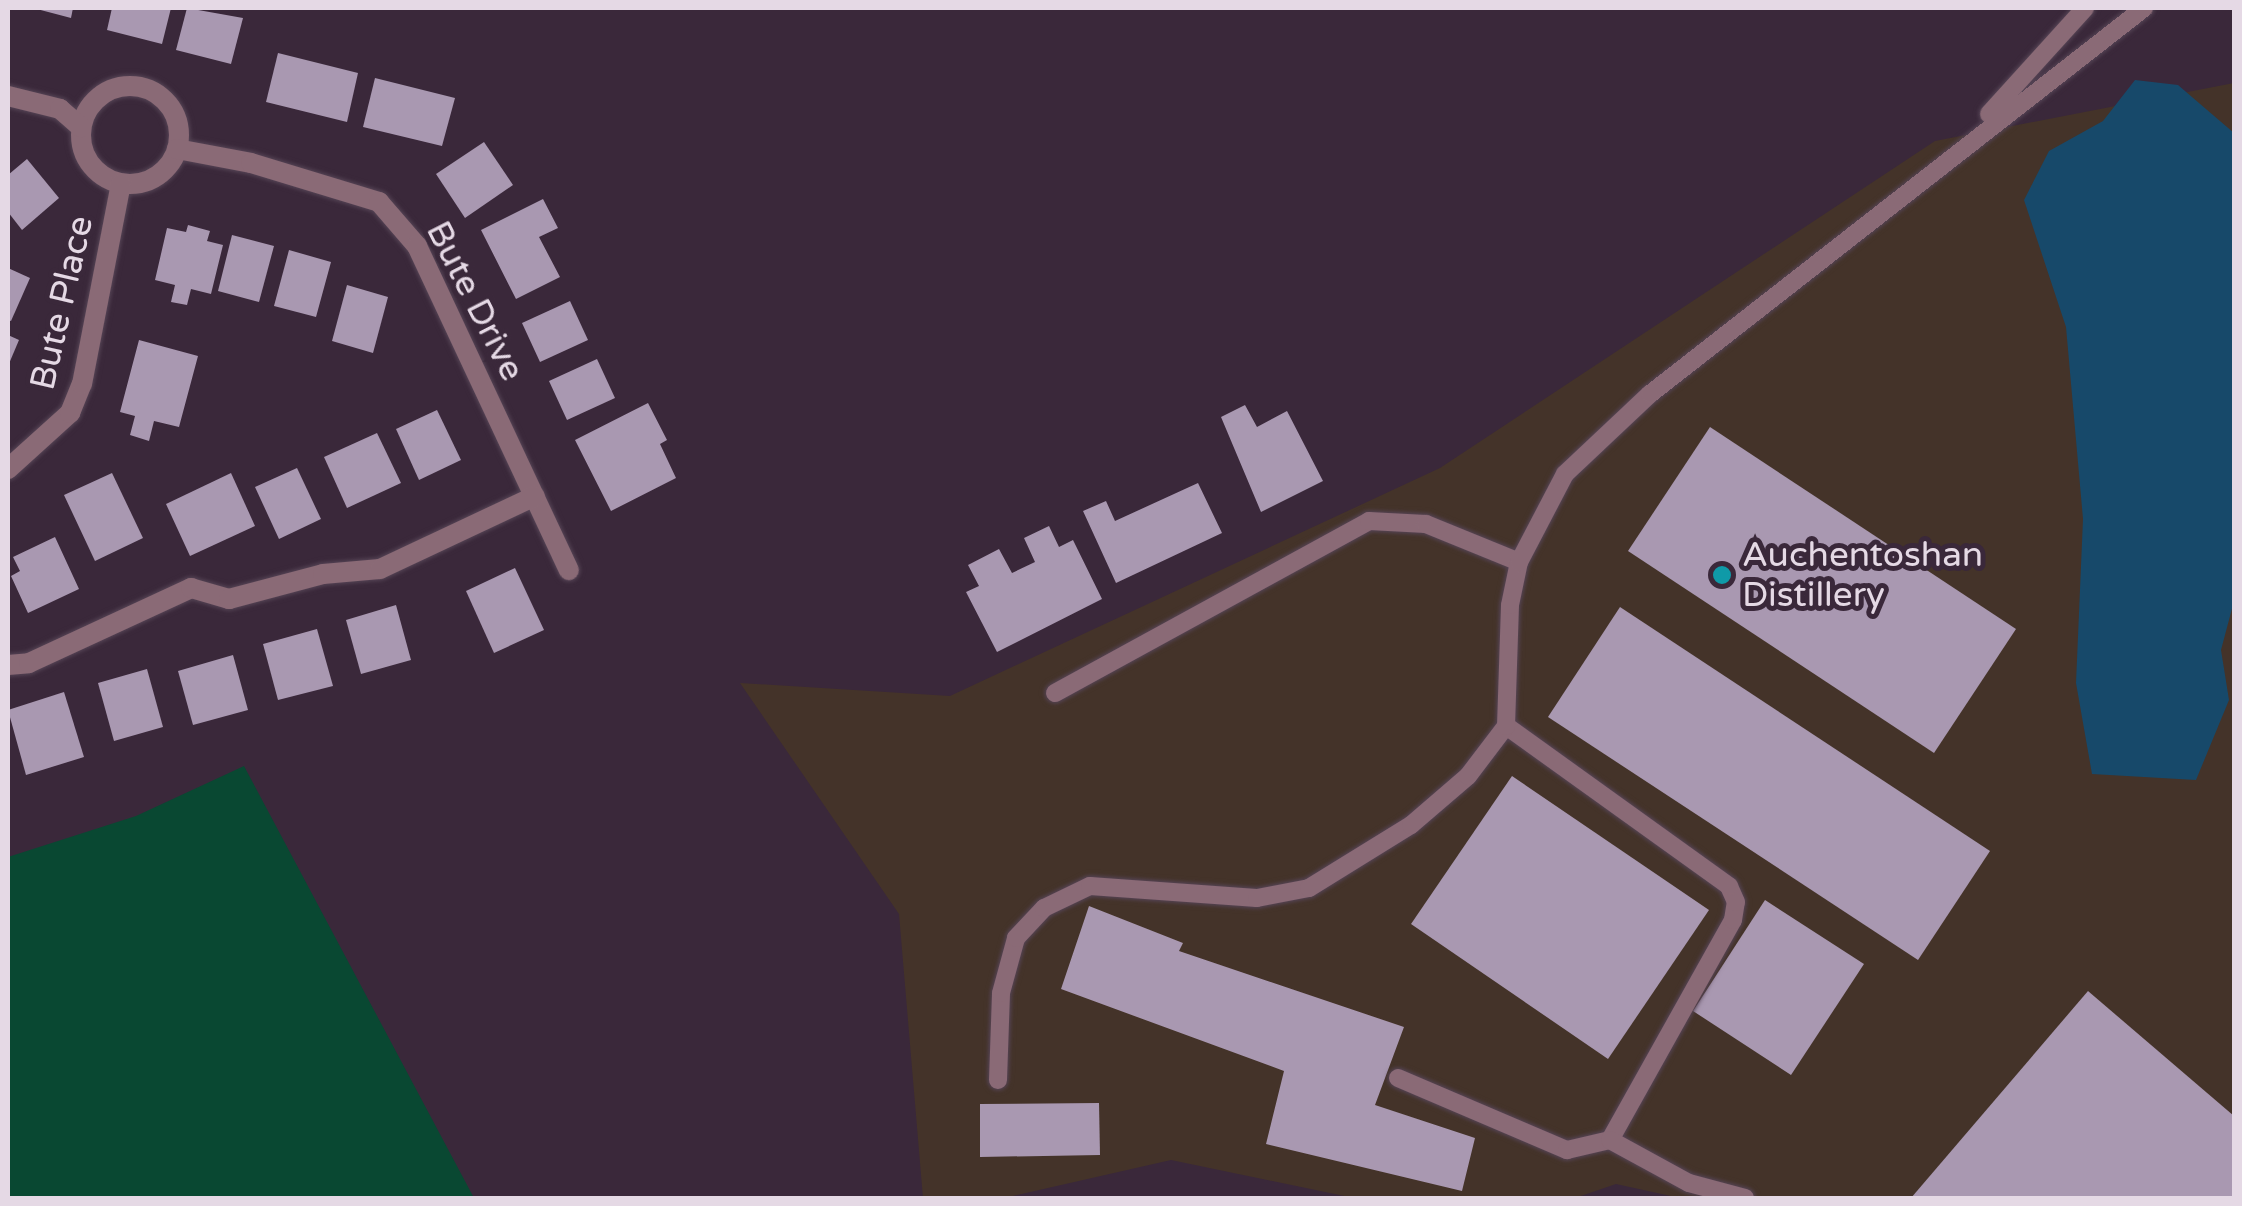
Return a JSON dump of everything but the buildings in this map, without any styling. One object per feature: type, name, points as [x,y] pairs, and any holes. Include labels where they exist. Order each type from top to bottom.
[{"type":"street","points":[[8,96],[60,109],[81,127],[94,170],[121,184],[149,181],[177,149],[176,118],[168,104],[140,87],[124,86],[95,100],[81,127]]},
{"type":"street","name":"Bute Drive","points":[[177,149],[251,163],[378,202],[417,246],[570,570]]},
{"type":"street","name":"Bute Place","points":[[8,469],[70,413],[82,384],[121,184]]},
{"type":"street","points":[[8,665],[29,663],[191,588],[229,599],[323,574],[380,569],[535,496]]},
{"type":"lane","points":[[1952,154],[2085,8]]},
{"type":"lane","points":[[998,1080],[1001,992],[1016,938],[1044,908],[1090,886],[1258,898],[1309,888],[1411,825],[1468,776],[1506,726],[1510,605],[1519,562],[1565,474],[1594,442],[1952,154],[2144,8]]},
{"type":"lane","points":[[1055,693],[1369,521],[1426,524],[1519,562]]},
{"type":"lane","points":[[1506,726],[1729,886],[1736,902],[1733,920],[1610,1140]]},
{"type":"lane","points":[[1398,1078],[1567,1150],[1610,1140],[1689,1183],[1745,1198]]},
{"type":"shaded area","name":"Auchentoshan Distillery","points":[[2234,83],[2234,1198],[1680,1198],[1616,1184],[1575,1198],[1354,1198],[1171,1160],[1004,1198],[923,1198],[899,914],[740,683],[950,696],[1440,468],[1935,141]]},
{"type":"green space","points":[[244,766],[474,1198],[8,1198],[8,857],[136,816]]},
{"type":"water","points":[[2135,80],[2178,85],[2234,133],[2234,601],[2221,650],[2229,700],[2196,780],[2092,774],[2076,683],[2083,519],[2066,327],[2024,200],[2049,151],[2103,121]]},
{"type":"place","name":"Auchentoshan Distillery","points":[[1722,575]]}]
